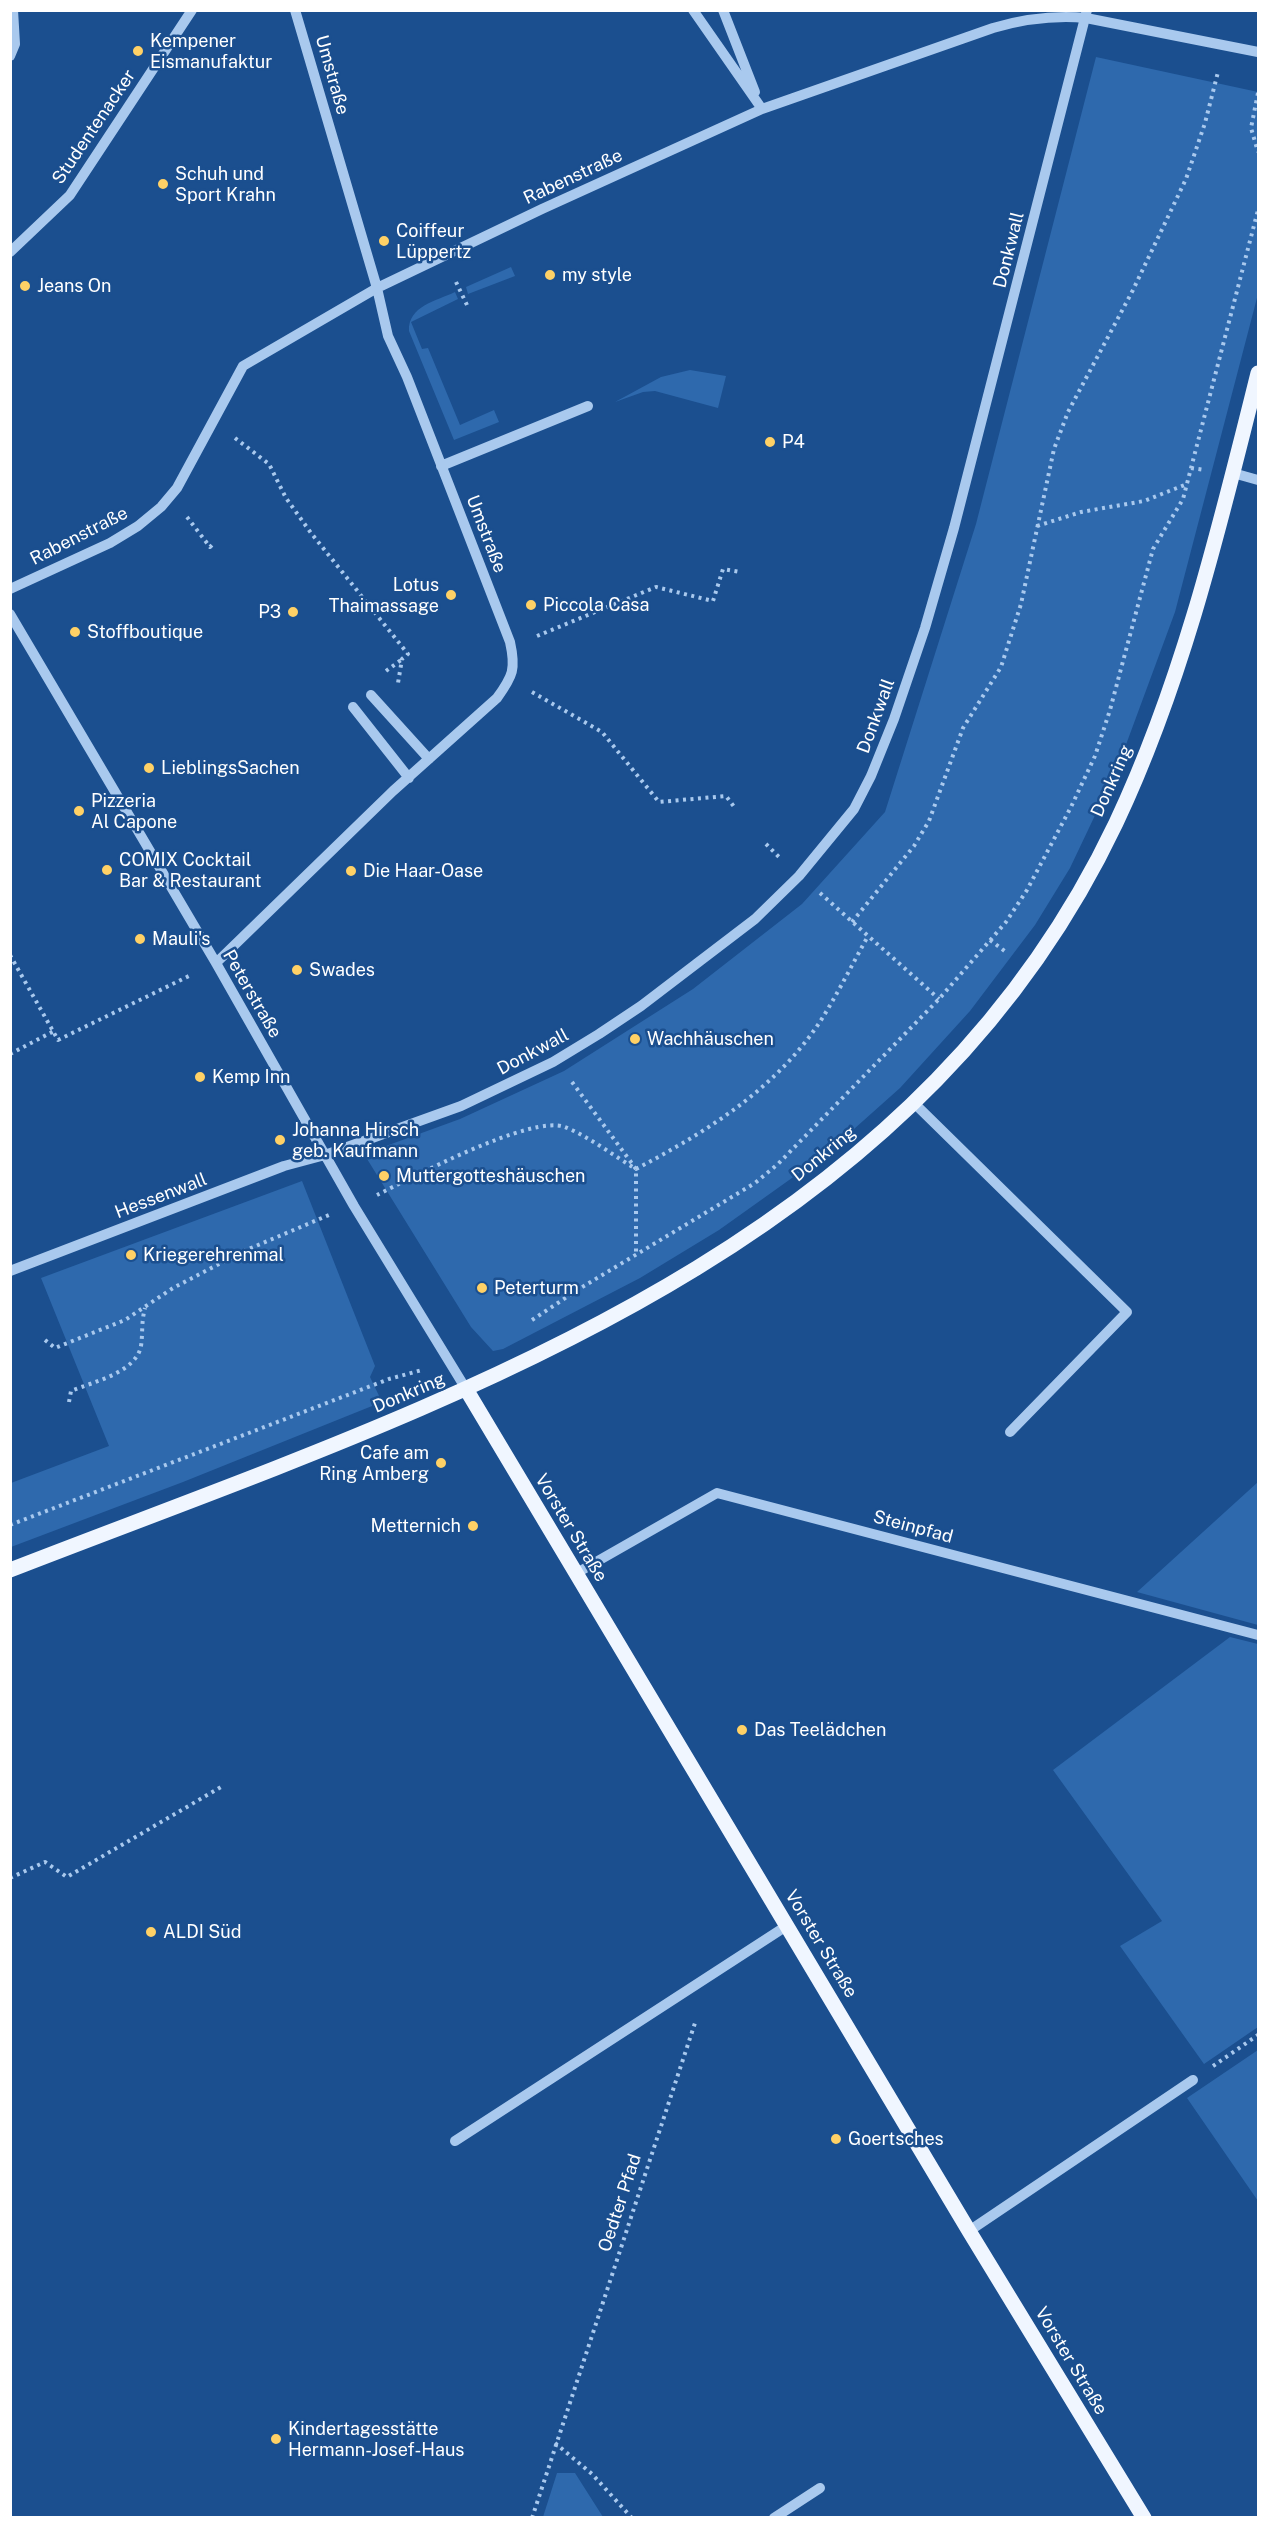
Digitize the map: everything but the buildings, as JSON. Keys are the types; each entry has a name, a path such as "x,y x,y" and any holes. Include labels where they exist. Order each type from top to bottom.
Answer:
{"main road":[{"name":"Donkring","path":"10,1570 405,1416 532,1359 608,1319 731,1246 820,1183 914,1103 992,1019 1029,969 1053,935 1087,878 1116,823 1169,692 1193,617 1258,373"},
{"name":"Vorster Straße","path":"466,1389 969,2231 1144,2517"}],"street":[{"path":"10,56 15,44 13,10"},
{"name":"Studentenacker","path":"10,252 70,195 192,10"},
{"name":"Umstraße","path":"296,10 377,288 388,336 407,377 510,642 515,663 511,680"},
{"path":"693,10 762,109"},
{"path":"723,10 762,109"},
{"name":"Rabenstraße","path":"10,589 110,543 138,526 161,507 177,488 243,366 377,288 562,200 762,109 993,28 1028,19 1087,14 1258,52"},
{"name":"Donkwall","path":"325,1155 461,1106 553,1062 640,1006 702,961 754,919 799,876 854,809 871,776 925,628 954,528 1087,14"},
{"path":"441,466 588,406"},
{"path":"1233,473 1258,480"},
{"name":"Peterstraße","path":"10,614 216,963 354,1206 466,1389"},
{"path":"216,963 393,791 497,699 511,680"},
{"path":"371,695 429,759"},
{"path":"353,708 409,777"},
{"path":"914,1103 1127,1312 1010,1432"},
{"name":"Hessenwall","path":"10,1271 284,1166 325,1155"},
{"name":"Steinpfad","path":"575,1574 717,1493 1258,1635"},
{"path":"454,2140 788,1925"},
{"path":"969,2231 1193,2080"},
{"path":"774,2517 820,2488"}],"path":[{"path":"852,922 914,846 929,821 963,728 1001,668 1021,604 1054,449 1068,412 1143,269 1186,179 1205,123 1225,45"},
{"path":"1258,93 1251,128 1258,152"},
{"path":"530,1321 755,1183 778,1164 939,999 1005,922 1027,890 1095,756 1110,710 1153,549 1175,515 1187,484 1258,210"},
{"path":"213,422 269,464 286,498 305,524 408,654 393,666"},
{"path":"1037,526 1081,512 1144,501 1187,484"},
{"path":"190,520 210,547 213,544"},
{"path":"510,642 540,636 656,587 713,602 723,569 740,572"},
{"path":"399,689 398,675 402,659"},
{"path":"511,680 602,732 659,802 726,796 735,808"},
{"path":"799,876 939,999"},
{"path":"636,1168 724,1117 758,1092 778,1072 822,1017 868,936"},
{"path":"10,955 58,1040 216,963"},
{"path":"10,1054 54,1031"},
{"path":"553,1062 566,1074 636,1168 636,1255"},
{"path":"45,1340 55,1348 125,1320 173,1288 244,1251 354,1206 494,1140 531,1129 563,1126 636,1168"},
{"path":"69,1402 70,1391 123,1370 136,1357 141,1347 141,1323 145,1308"},
{"path":"10,1525 389,1379 449,1362"},
{"path":"10,1878 45,1862 68,1877 221,1787"},
{"name":"Oedter Pfad","path":"532,2517 694,2021 704,2014"},
{"path":"1193,2080 1258,2035"},
{"path":"555,2443 592,2474 632,2517"}],"shaded area":[{"path":"1096,57 1258,92 1258,294 1175,612 1117,769 1070,868 1035,925 970,1011 900,1088 806,1168 719,1230 640,1278 503,1349 493,1351 471,1327 364,1154 460,1119 564,1071 693,989 802,904 885,812 976,524"},
{"path":"511,267 515,276 468,294 466,287"},
{"path":"455,292 458,299 411,322 422,349 428,348 460,425 494,410 499,422 454,440 409,331 410,323 413,316 418,310"},
{"path":"690,370 726,376 718,408 655,391 643,392 615,402 661,377"},
{"path":"302,1181 375,1366 370,1377 382,1402 183,1482 11,1547 11,1483 109,1446 41,1278"},
{"path":"1258,1482 1258,1625 1137,1592"},
{"path":"1230,1637 1258,1644 1258,2027 1204,2064 1120,1946 1162,1921 1053,1770"},
{"path":"1258,2050 1258,2201 1187,2098"},
{"path":"557,2473 575,2473 603,2517 543,2517"}],"place":[{"name":"Kempener Eismanufaktur","path":"138,51"},
{"name":"Schuh und Sport Krahn","path":"163,184"},
{"name":"Coiffeur Lüppertz","path":"384,241"},
{"name":"my style","path":"550,275"},
{"name":"Jeans On","path":"25,286"},
{"name":"P4","path":"770,442"},
{"name":"Lotus Thaimassage","path":"451,595"},
{"name":"Piccola Casa","path":"531,605"},
{"name":"P3","path":"293,612"},
{"name":"Stoffboutique","path":"75,632"},
{"name":"LieblingsSachen","path":"149,768"},
{"name":"Pizzeria Al Capone","path":"79,811"},
{"name":"COMIX Cocktail Bar & Restaurant","path":"107,870"},
{"name":"Die Haar-Oase","path":"351,871"},
{"name":"Mauli's","path":"140,939"},
{"name":"Swades","path":"297,970"},
{"name":"Wachhäuschen","path":"635,1039"},
{"name":"Kemp Inn","path":"200,1077"},
{"name":"Johanna Hirsch geb. Kaufmann","path":"280,1140"},
{"name":"Muttergotteshäuschen","path":"384,1176"},
{"name":"Kriegerehrenmal","path":"131,1255"},
{"name":"Peterturm","path":"482,1288"},
{"name":"Cafe am Ring Amberg","path":"441,1463"},
{"name":"Metternich","path":"473,1526"},
{"name":"Das Teelädchen","path":"742,1730"},
{"name":"ALDI Süd","path":"151,1932"},
{"name":"Goertsches","path":"836,2139"},
{"name":"Kindertagesstätte Hermann-Josef-Haus","path":"276,2439"}]}
